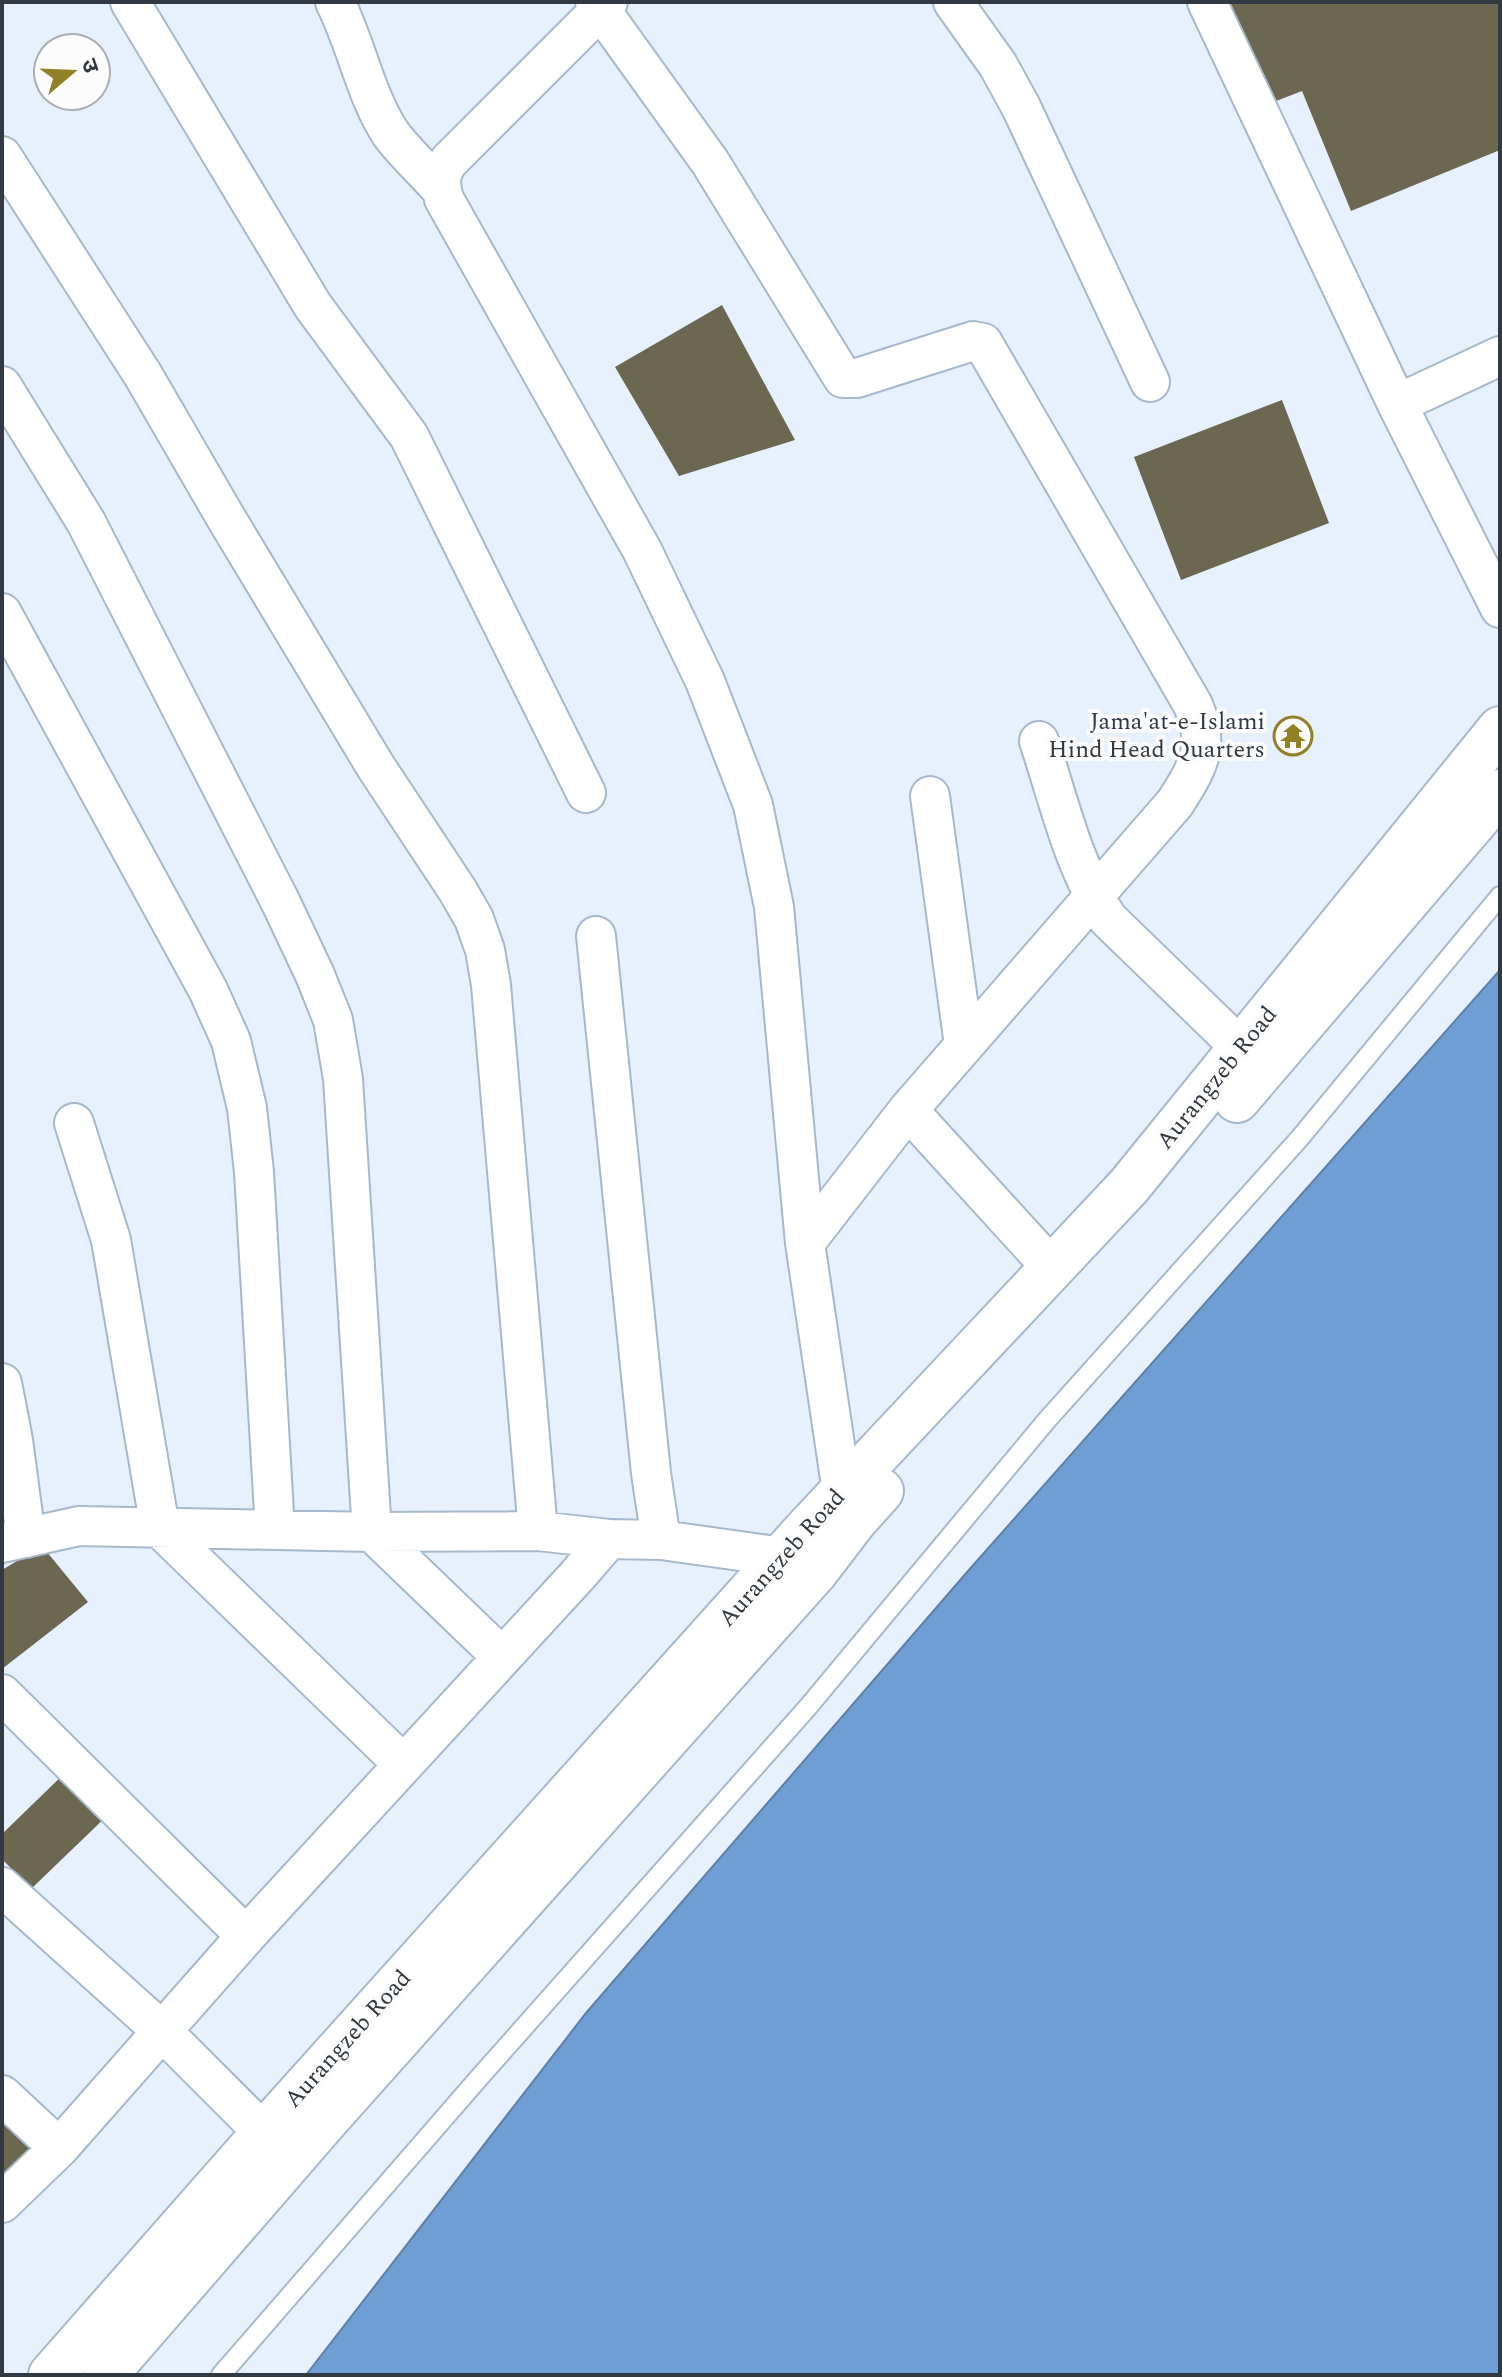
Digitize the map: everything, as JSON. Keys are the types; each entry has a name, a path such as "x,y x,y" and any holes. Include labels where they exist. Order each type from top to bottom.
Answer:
{"main road":[{"name":"Aurangzeb Road","path":"105,2375 326,2120 816,1571 852,1502 1052,1268 1129,1186 1500,729"},
{"name":"Aurangzeb Road","path":"51,2375 264,2133 783,1557 852,1502 1149,1203 1500,792"}],"street":[{"path":"130,2 313,306 409,436 586,793"},
{"path":"335,2 391,134 441,189"},
{"path":"953,2 998,65 1021,107 1150,382"},
{"path":"1207,2 1397,404 1500,608"},
{"path":"805,1243 908,1110 1175,803 1200,759 1200,721 983,343 973,341 857,378 843,378 710,162 601,5 449,161 442,171 441,189 642,550 705,681 753,805 774,907 805,1243 852,1502"},
{"path":"2,156 143,375 376,767 474,919 485,950 491,985 538,1531"},
{"path":"1397,404 1500,356"},
{"path":"2,386 86,522 281,903 333,1020 343,1079 372,1532 501,1656"},
{"path":"2,613 208,990 231,1041 247,1108 254,1172 275,1530"},
{"path":"1039,741 1081,871 1093,897 1108,919 1241,1048"},
{"path":"930,796 964,1045"},
{"path":"596,936 651,1473 661,1540"},
{"path":"908,1110 1052,1268"},
{"path":"74,1123 111,1240 160,1528 403,1764"},
{"path":"2,1383 13,1440 14,1540 79,1526 372,1532 538,1531 609,1539 661,1540 783,1557"},
{"path":"2,2203 59,2148 246,1936 609,1539"},
{"path":"2,1694 246,1936"},
{"path":"2,1887 162,2031 264,2133"},
{"path":"2,2095 59,2148"}],"lane":[{"path":"221,2375 808,1707 1047,1420 1299,1139 1500,896"}],"water":[{"path":"1500,970 1500,2375 306,2375 586,2013 968,1571"}],"building":[{"path":"1230,2 1500,2 1500,150 1351,211 1302,91 1271,103"},
{"path":"722,305 795,440 679,476 615,367"},
{"path":"1282,400 1329,523 1181,580 1134,457"},
{"path":"42,1546 88,1602 2,1669 2,1570"},
{"path":"70,1768 111,1812 31,1889 2,1859 2,1834"},
{"path":"2,2106 38,2141 2,2179"}],"place":[{"name":"Jama'at-e-Islami Hind Head Quarters","path":"1293,736"}]}
